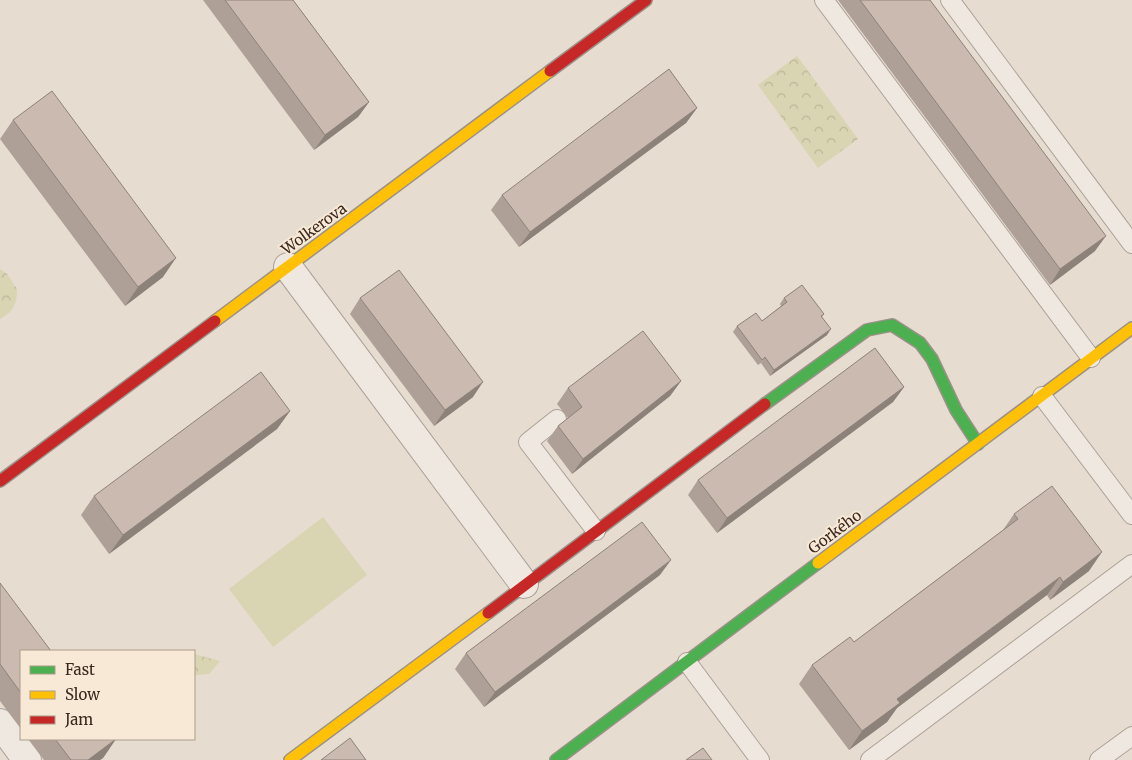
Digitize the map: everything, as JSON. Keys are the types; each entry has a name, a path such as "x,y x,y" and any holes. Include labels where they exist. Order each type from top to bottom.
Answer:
{"street":[{"name":"Wolkerova","path":"0,481 646,0"},
{"path":"288,267 524,584"},
{"path":"290,760 381,694 524,584 848,342 867,330 892,325 920,343 932,359 956,410 978,444"},
{"name":"Gorkého","path":"556,760 1132,328"},
{"path":"0,723 27,760"}],"lane":[{"path":"824,0 1092,358"},
{"path":"950,0 1132,244"},
{"path":"1042,396 1132,515"},
{"path":"557,419 528,442 596,531"},
{"path":"870,760 1132,564"},
{"path":"687,662 760,760"},
{"path":"1099,760 1132,736"}],"green space":[{"path":"797,56 858,139 818,168 758,85"},
{"path":"0,269 7,274 17,289 13,307 0,319"},
{"path":"323,517 367,575 273,647 229,589"},
{"path":"195,654 220,661 209,674 195,675"}],"building":[{"path":"225,0 293,0 369,102 325,135"},
{"path":"860,0 930,0 1106,236 1060,269"},
{"path":"669,69 697,108 530,232 502,195"},
{"path":"52,91 176,258 138,287 13,120"},
{"path":"399,270 483,382 445,410 360,298"},
{"path":"802,285 824,314 821,316 831,329 774,370 765,357 762,360 737,326 756,313 762,321 787,302 784,298"},
{"path":"643,331 681,381 583,459 558,426 582,407 568,388"},
{"path":"875,348 904,387 727,518 698,480"},
{"path":"261,372 290,411 123,535 94,496"},
{"path":"1052,486 1102,552 1063,582 1060,577 897,699 900,703 862,731 812,665 850,637 854,642 1018,519 1014,514"},
{"path":"642,522 671,560 495,692 466,653"},
{"path":"0,583 50,650 20,650 20,692 0,664"},
{"path":"350,738 366,760 321,760"},
{"path":"56,740 115,740 88,760 71,760"},
{"path":"703,748 712,760 686,760"}],"traffic: fast":[{"path":"765,404 867,330 892,325 920,343 932,359 956,410 978,444"},
{"path":"556,760 818,563"}],"traffic: slow":[{"path":"215,321 550,71"},
{"path":"818,563 1132,328"},
{"path":"290,760 488,613"}],"traffic: jam":[{"path":"550,71 646,0"},
{"path":"0,481 215,321"},
{"path":"488,613 765,404"}]}
